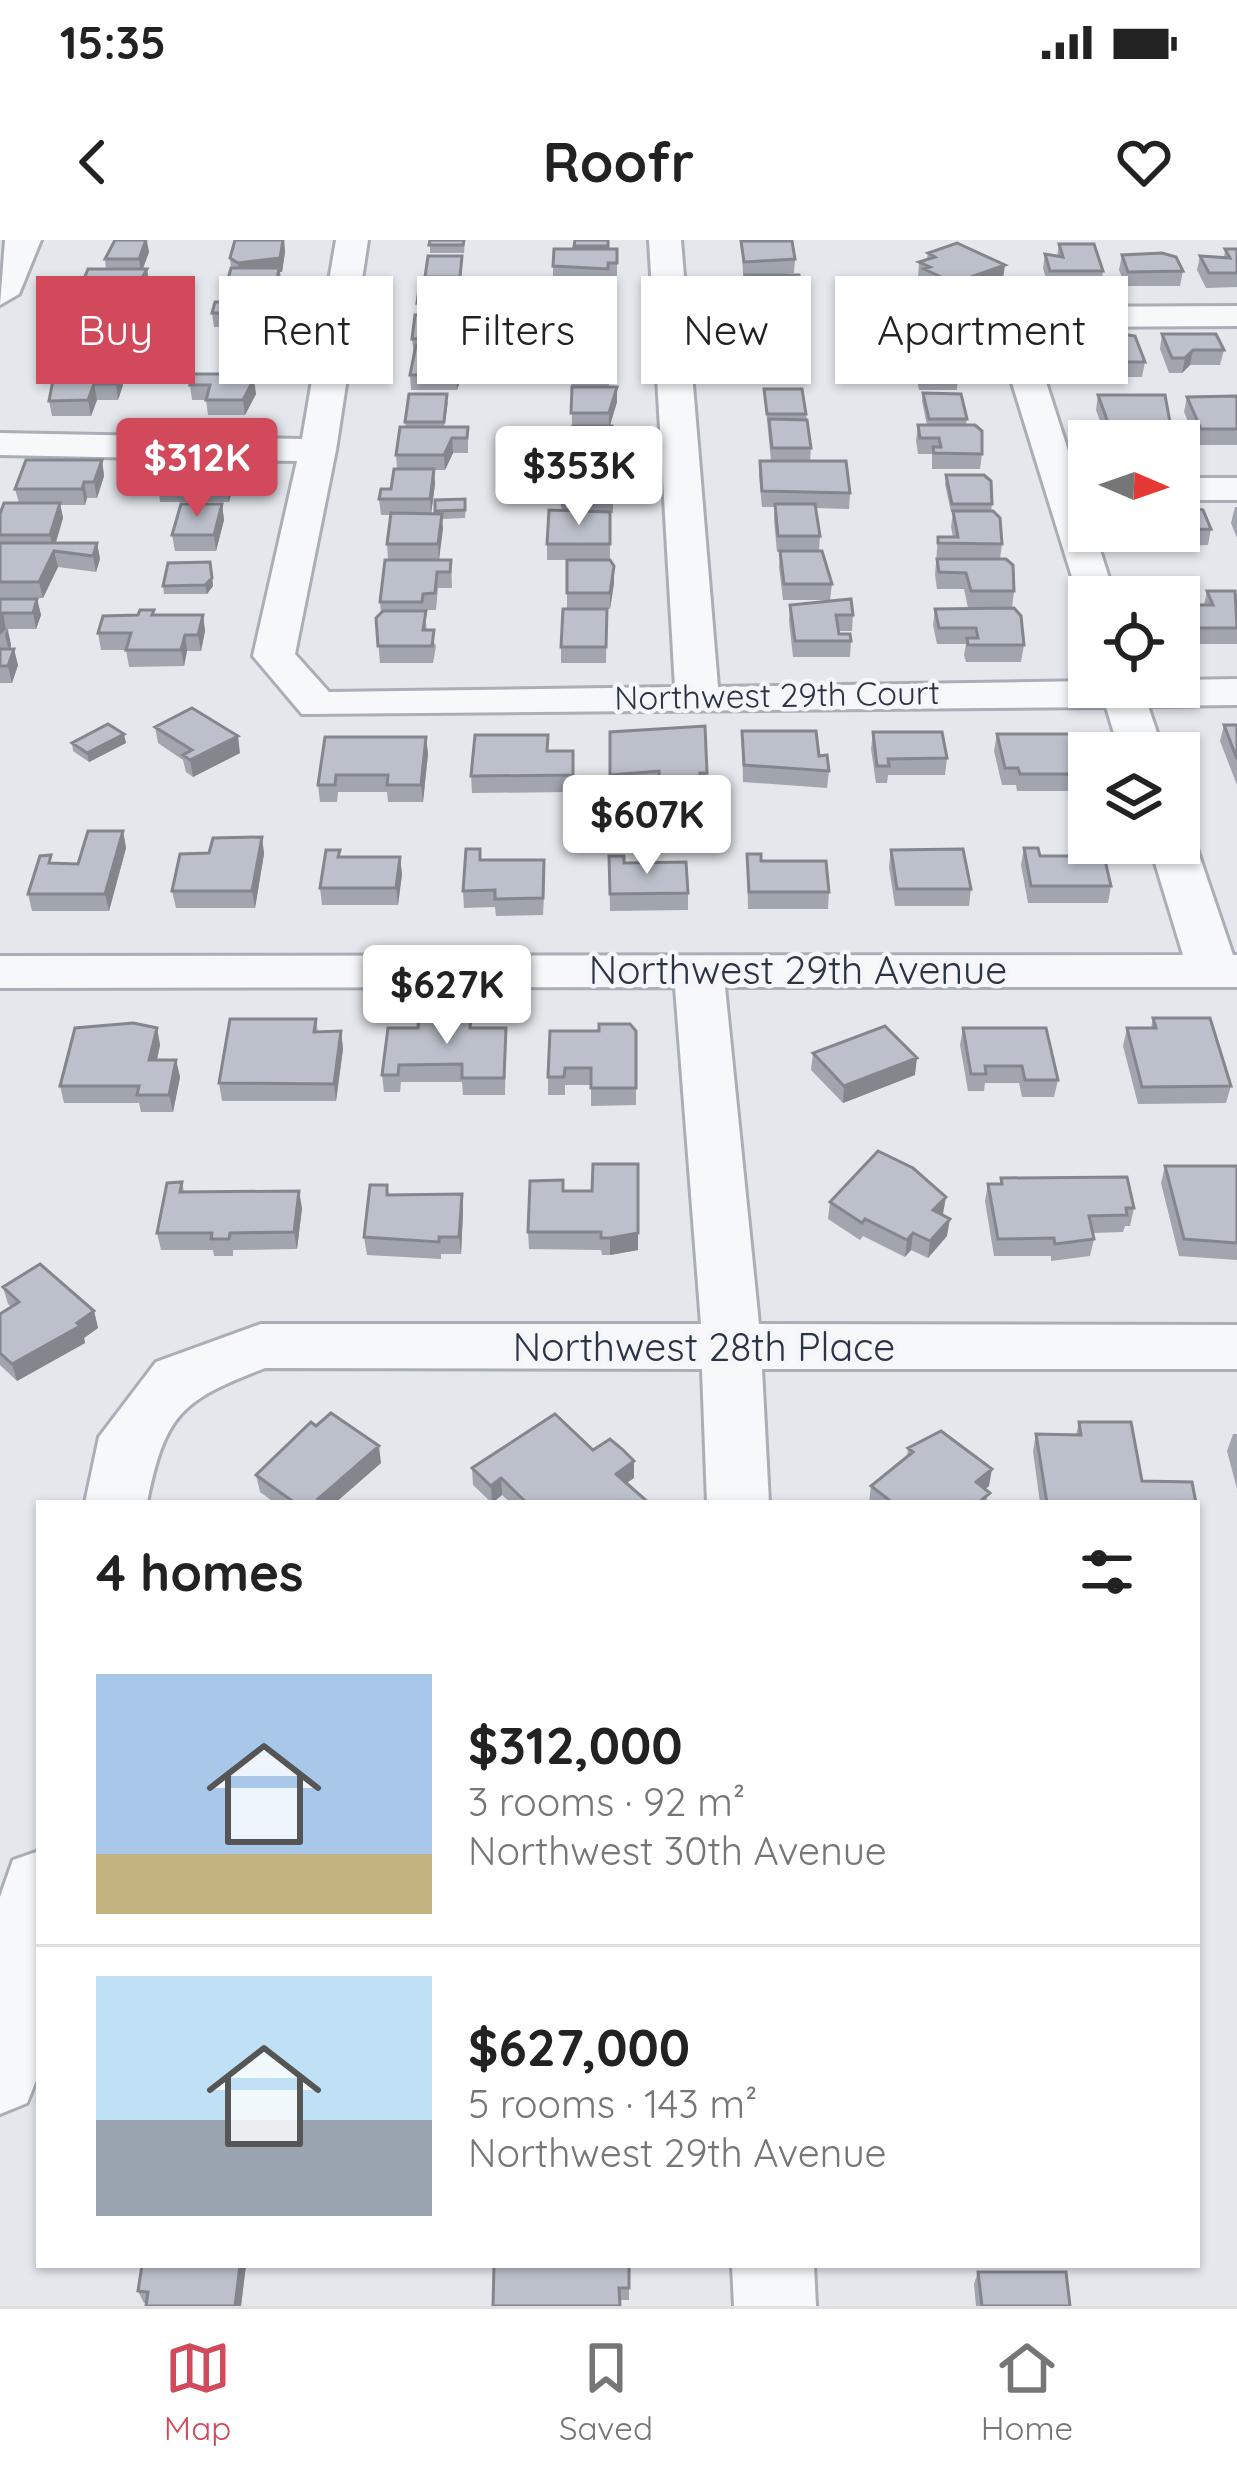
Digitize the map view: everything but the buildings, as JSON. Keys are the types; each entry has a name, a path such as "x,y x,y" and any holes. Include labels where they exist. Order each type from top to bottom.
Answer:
{"street":[{"path":"0,294 23,240"},
{"path":"0,444 318,450 352,240"},
{"path":"665,240 698,695"},
{"path":"1068,472 1021,357 1052,316 1237,316"},
{"name":"Northwest 29th Court","path":"318,450 274,656 317,705 1068,690"},
{"path":"1200,489 1237,489"},
{"name":"Northwest 29th Court","path":"1200,691 1237,692"},
{"path":"1181,864 1225,971"},
{"path":"698,969 731,1347 738,1500"},
{"name":"Northwest 29th Avenue","path":"0,972 1225,971"},
{"name":"Northwest 28th Place","path":"117,1500 130,1437 177,1378 261,1346 1237,1347"},
{"path":"0,2076 36,1899"},
{"path":"773,2268 775,2306"}]}
